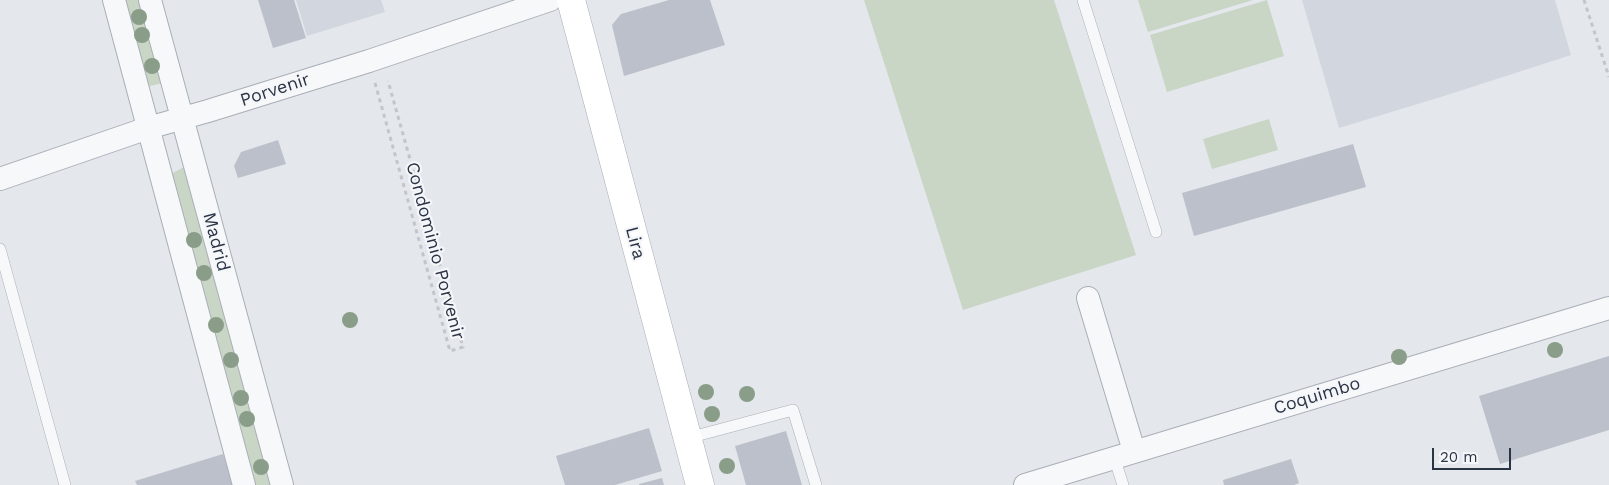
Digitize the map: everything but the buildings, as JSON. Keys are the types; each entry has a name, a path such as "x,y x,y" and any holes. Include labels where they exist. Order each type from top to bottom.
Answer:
{"main road":[{"name":"Lira","path":"571,0 700,485"}],"street":[{"name":"Madrid","path":"114,0 244,485"},
{"name":"Madrid","path":"150,0 282,485"},
{"name":"Porvenir","path":"0,179 148,128 369,61 550,0"},
{"path":"1088,298 1124,454"},
{"name":"Coquimbo","path":"1025,485 1609,308"}],"lane":[{"path":"1083,0 1156,232"},
{"path":"0,249 65,485"},
{"path":"688,438 794,410 816,485"},
{"path":"1122,485 1124,454"}],"path":[{"path":"1584,0 1609,77"},
{"name":"Condominio Porvenir","path":"379,98 450,351 463,347 392,92"}],"shaded area":[{"path":"296,0 381,0 385,12 307,36"},
{"path":"1302,0 1555,0 1571,55 1339,128"}],"green space":[{"path":"123,0 144,0 164,83 150,86 145,80"},
{"path":"864,0 1054,0 1136,255 963,310"},
{"path":"1138,0 1253,0 1148,32"},
{"path":"1267,0 1284,56 1167,92 1150,35"},
{"path":"1269,119 1278,150 1212,169 1203,139"},
{"path":"182,168 189,168 274,485 254,485 172,180 173,173"}]}
